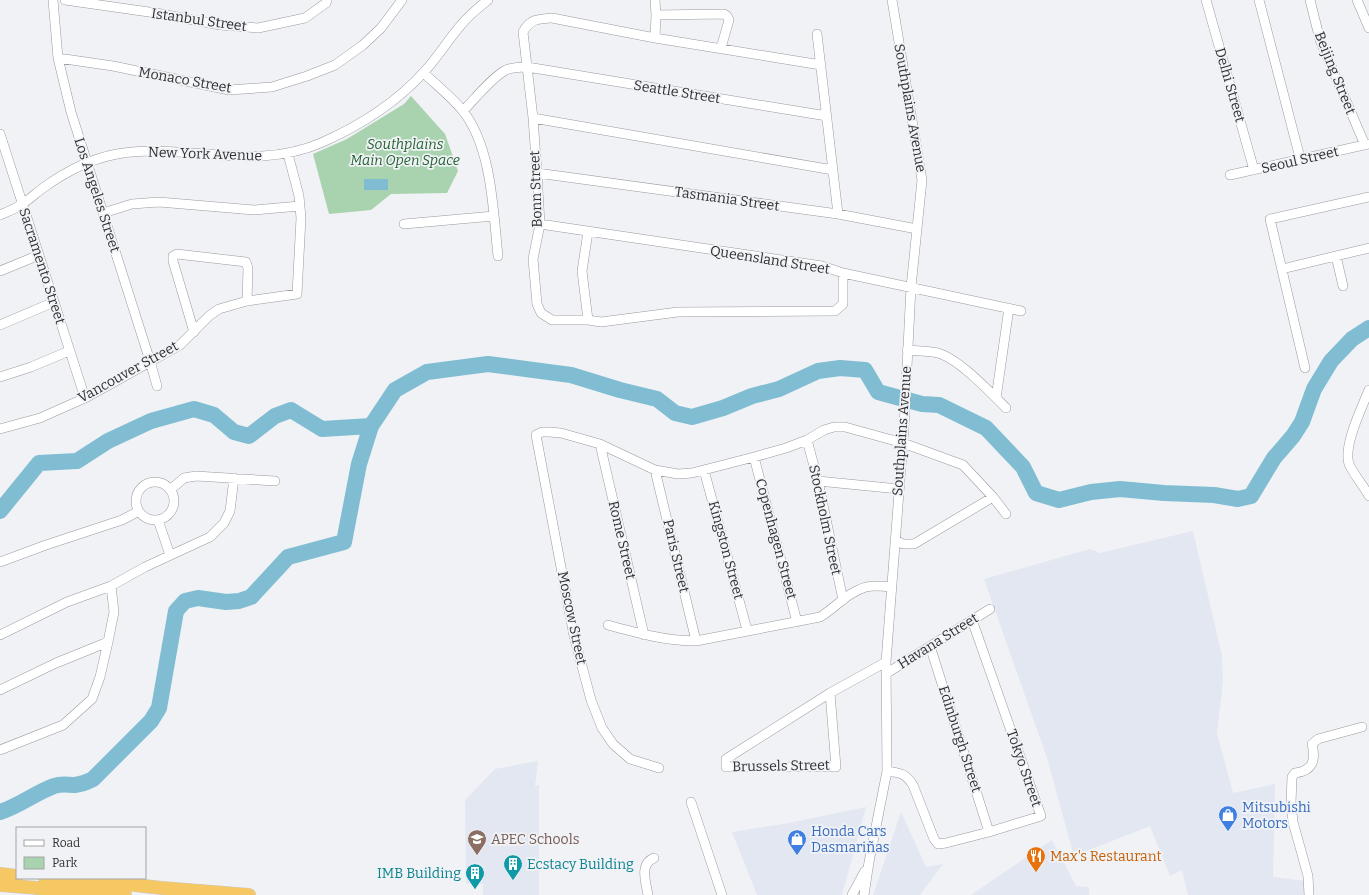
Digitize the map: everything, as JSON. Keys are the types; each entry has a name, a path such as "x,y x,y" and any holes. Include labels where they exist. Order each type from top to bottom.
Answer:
{"highway":[{"path":"0,874 16,876"},
{"path":"49,879 125,895"},
{"path":"0,885 249,895"}],"street":[{"name":"Los Angeles Street","path":"53,0 58,58 71,112 157,386"},
{"name":"Istanbul Street","path":"65,0 220,25 258,28 305,18 327,0"},
{"name":"Monaco Street","path":"58,58 113,66 229,90 272,88 335,65 363,45 381,28 402,0"},
{"name":"New York Avenue","path":"0,215 22,204 42,188 64,174 87,163 116,154 146,151 232,157 262,157 288,154 322,143 375,114 399,97 424,73 462,24 488,0"},
{"path":"655,0 656,38"},
{"name":"Southplains Avenue","path":"864,895 887,771 886,662 903,443 907,350 922,180 892,0"},
{"name":"Delhi Street","path":"1206,0 1254,170"},
{"path":"1259,0 1300,158"},
{"name":"Beijing Street","path":"1310,0 1320,40 1367,144"},
{"path":"1357,0 1369,28"},
{"path":"656,15 724,14 727,16 728,20 721,48"},
{"name":"Bonn Street","path":"821,65 656,38 552,18 535,20 526,26 523,32 533,118 540,224 533,259 537,304 541,313 552,320 588,320 601,322 613,322 678,312 835,311 843,304 843,273"},
{"path":"817,34 838,214"},
{"name":"Seattle Street","path":"463,111 498,75 506,70 518,67 527,67 827,116"},
{"path":"424,73 463,111 481,145 487,164 498,256"},
{"path":"533,118 833,170"},
{"name":"Sacramento Street","path":"0,134 3,154 22,204 85,398"},
{"name":"Seoul Street","path":"1230,175 1367,144"},
{"name":"Vancouver Street","path":"0,429 40,418 85,398 180,345 209,316 219,309 247,301 297,294 301,218 299,196 288,154"},
{"name":"Tasmania Street","path":"537,173 838,214 917,228"},
{"path":"1305,368 1270,219 1369,197"},
{"path":"103,213 132,204 159,202 254,210 300,206"},
{"path":"404,224 494,216"},
{"name":"Queensland Street","path":"540,224 822,266 843,273 1022,311"},
{"path":"588,232 582,271 588,320"},
{"path":"1282,269 1369,248"},
{"path":"194,332 173,261 174,256 177,254 246,262 248,268 247,301"},
{"path":"0,271 38,255"},
{"path":"1336,256 1343,286"},
{"path":"0,325 54,302"},
{"path":"996,398 1009,308"},
{"path":"907,350 938,353 950,358 961,366 1006,408"},
{"path":"0,377 31,367 69,351"},
{"path":"1369,390 1357,418 1347,453 1350,465 1369,496"},
{"path":"600,444 655,470 678,474 704,470 786,448 807,440 824,430 834,427 845,427 903,443 963,465 993,497 1006,514"},
{"name":"Moscow Street","path":"600,444 561,433 542,432 536,435 574,636 591,700 602,728 613,744 630,759 659,768"},
{"name":"Stockholm Street","path":"807,440 818,482 843,600"},
{"name":"Rome Street","path":"600,444 644,635"},
{"name":"Copenhagen Street","path":"754,457 797,622"},
{"name":"Paris Street","path":"655,470 696,641"},
{"name":"Kingston Street","path":"704,470 748,630"},
{"path":"170,490 184,478 196,476 274,481"},
{"path":"0,635 67,602 111,586 145,566 210,537 224,523 230,511 234,478"},
{"path":"818,482 899,489"},
{"path":"160,483 170,490 174,500 173,507 165,518 150,520 143,516 139,511 136,502 136,496 142,487 148,484 160,483"},
{"path":"895,540 903,544 914,544 993,497"},
{"path":"0,562 122,520 139,511"},
{"path":"158,520 170,555"},
{"path":"0,750 63,725 92,699 100,677 114,612 111,586"},
{"path":"608,625 644,635 676,641 696,641 797,622 820,616 858,590 867,587 891,587"},
{"name":"Havana Street","path":"886,673 990,609"},
{"name":"Tokyo Street","path":"887,771 904,775 909,779 913,785 934,839 938,844 989,832 1041,816 972,620"},
{"path":"0,690 56,663 108,642"},
{"name":"Edinburgh Street","path":"930,646 989,832"},
{"path":"830,692 886,662"},
{"name":"Brussels Street","path":"830,692 836,768 726,767 726,759 830,692"},
{"path":"1309,895 1308,876 1293,822 1291,803 1292,777 1296,773 1304,772 1312,764 1315,754 1312,744 1318,739 1362,727"},
{"path":"692,802 722,895"},
{"path":"648,895 644,868 648,861 654,858"},
{"name":"Southplains Avenue","path":"852,895 869,862"}],"shaded area":[{"name":"Mitsubishi Motors","path":"1193,531 1222,656 1223,680 1217,734 1233,793 1275,784 1273,877 1306,881 1307,895 1188,895 1182,870 1170,876 1150,826 1074,856 1047,758 984,579 1090,549 1100,553"},
{"path":"538,761 535,786 539,785 539,895 483,895 483,884 466,884 465,800 495,769"},
{"name":"Honda Cars Dasmariñas","path":"866,807 842,895 757,895 732,832 789,823"},
{"path":"901,812 926,867 943,864 920,895 873,895"},
{"name":"Max's Restaurant","path":"1052,840 1076,886 1089,887 1089,895 971,895"}],"green space":[{"name":"Southplains Main Open Space","path":"411,96 445,134 458,171 447,193 391,194 371,210 329,214 313,154 347,139 404,104"}],"water":[{"path":"364,179 388,179 388,190 364,190"}],"waterway":[{"path":"0,812 54,786 62,784 78,785 93,779 151,721 159,708 176,611 185,601 198,598 226,602 239,601 251,597 288,557 344,542 359,464 371,426 395,390 427,372 488,364 571,375 620,390 657,399 675,413 692,417 723,408 752,396 779,389 818,371 840,368 865,370 878,392 922,404 939,405 986,428 1023,467 1036,493 1059,500 1091,492 1120,489 1214,495 1238,499 1251,496 1274,458 1293,436 1302,422 1314,389 1331,361 1352,339 1369,328"},
{"path":"0,511 39,463 77,461 108,441 151,421 194,409 214,415 234,432 249,436 275,416 291,410 322,429 371,426"}],"place":[{"name":"Mitsubishi Motors","path":"1228,832"},
{"name":"APEC Schools","path":"477,856"},
{"name":"Honda Cars Dasmariñas","path":"797,856"},
{"name":"Max's Restaurant","path":"1036,873"},
{"name":"Ecstacy Building","path":"513,881"},
{"name":"IMB Building","path":"475,890"}]}
